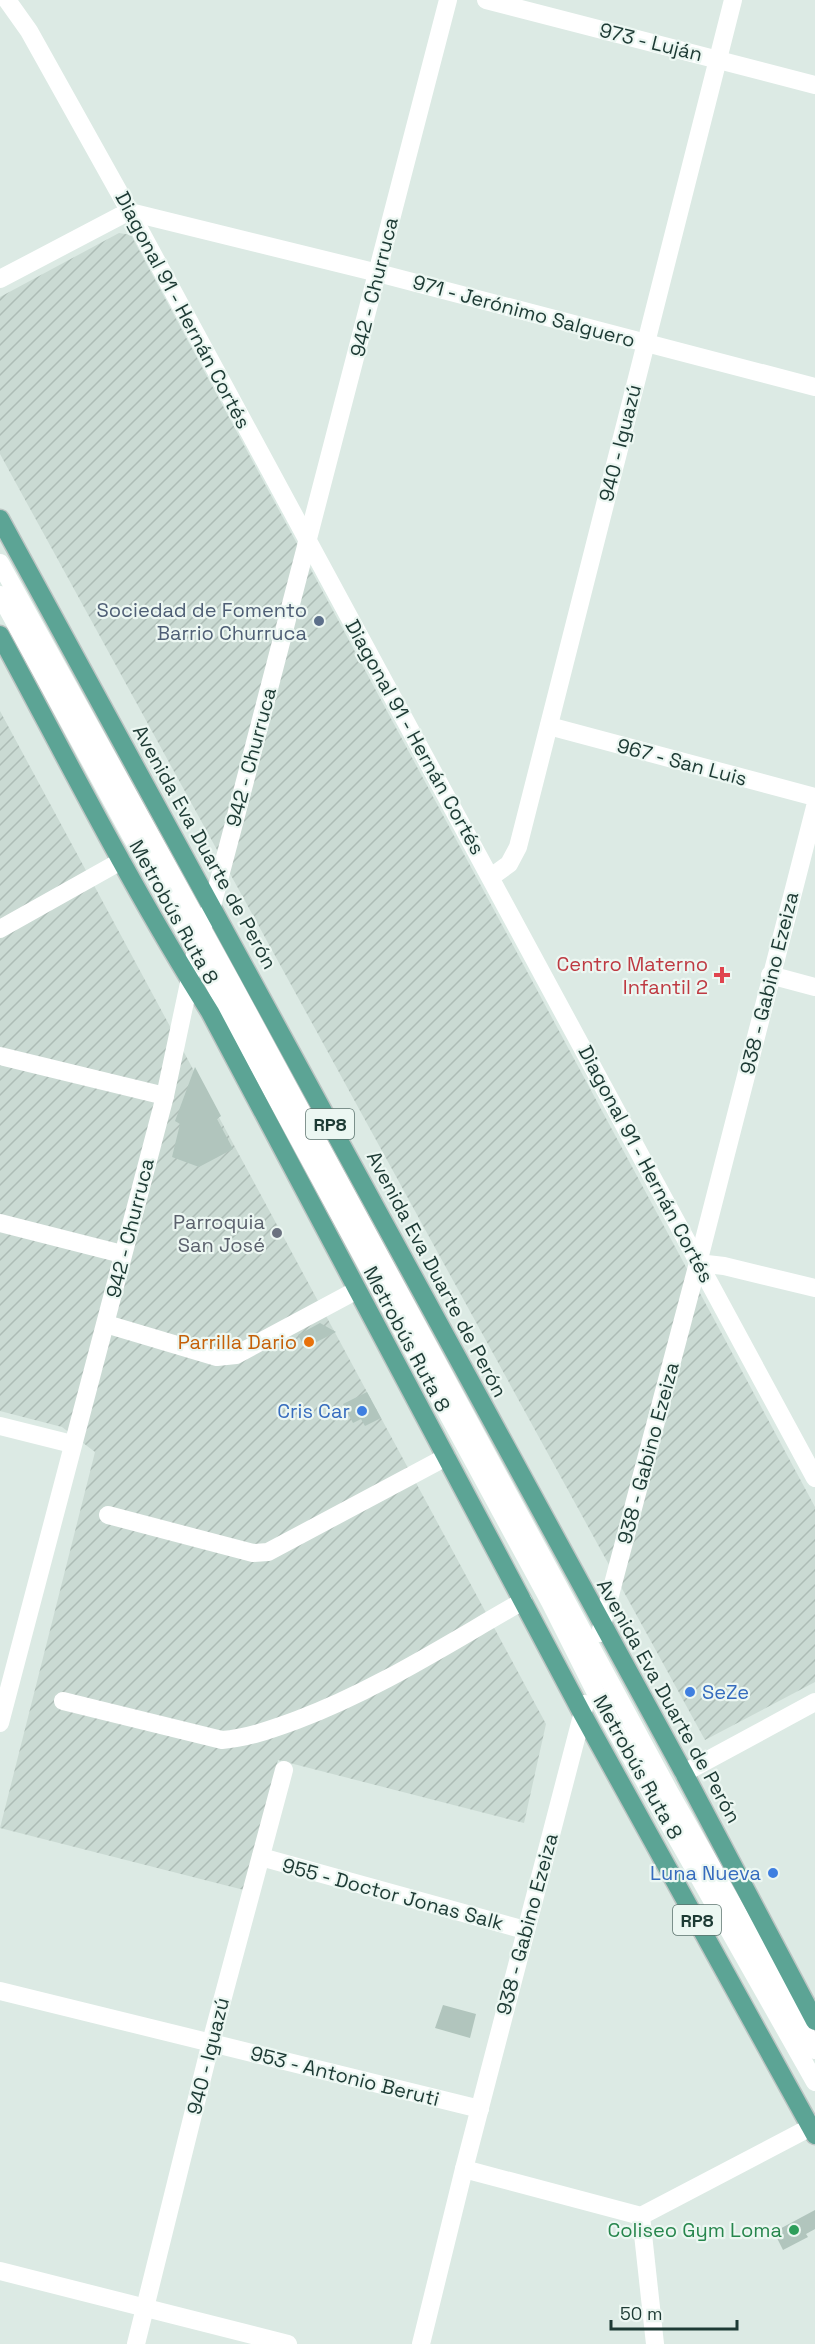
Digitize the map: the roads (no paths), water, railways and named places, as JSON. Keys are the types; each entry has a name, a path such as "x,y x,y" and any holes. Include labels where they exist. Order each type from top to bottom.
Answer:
{"main road":[{"name":"Avenida Eva Duarte de Perón","path":"0,519 684,1773 815,2021"},
{"name":"RP8","path":"0,635 121,861 210,1012 582,1713 813,2131"}],"street":[{"name":"Diagonal 91 - Hernán Cortés","path":"7,0 29,32 130,212 815,1478"},
{"name":"942 - Churruca","path":"1,1715 165,1096 201,929 212,906 448,0"},
{"name":"973 - Luján","path":"486,0 815,86"},
{"name":"940 - Iguazú","path":"491,877 509,864 514,857 733,0"},
{"name":"971 - Jerónimo Salguero","path":"130,212 378,273 815,387"},
{"path":"0,279 130,212"},
{"name":"Metrobús Ruta 8","path":"0,563 676,1804 815,2050"},
{"name":"Metrobús Ruta 8","path":"0,595 131,836 196,950 555,1611 607,1715 815,2082"},
{"name":"967 - San Luis","path":"549,726 815,797"},
{"name":"938 - Gabino Ezeiza","path":"421,2344 525,1930 591,1681 602,1625 815,807"},
{"path":"0,929 121,861"},
{"path":"771,975 815,987"},
{"path":"0,1056 165,1096"},
{"path":"0,1223 122,1254"},
{"path":"698,1263 724,1266 815,1288"},
{"path":"106,1324 217,1358 226,1358 236,1355 357,1290"},
{"path":"448,1341 501,1463 548,1554 578,1624"},
{"path":"0,1425 72,1444"},
{"path":"108,1515 253,1553 268,1552 446,1457"},
{"path":"63,1701 222,1740 238,1738 260,1733 336,1706 523,1601"},
{"path":"684,1773 815,1702"},
{"name":"940 - Iguazú","path":"136,2344 211,2042 284,1770"},
{"name":"955 - Doctor Jonas Salk","path":"261,1857 525,1930"},
{"name":"953 - Antonio Beruti","path":"0,1991 480,2109"},
{"path":"464,2169 641,2216 813,2131"},
{"path":"641,2216 655,2344"},
{"path":"0,2271 288,2344"}],"place":[{"name":"Sociedad de Fomento Barrio Churruca","path":"319,621"},
{"name":"Centro Materno Infantil 2","path":"722,975"},
{"name":"Parroquia San José","path":"277,1233"},
{"name":"Parrilla Dario","path":"309,1342"},
{"name":"Cris Car","path":"362,1411"},
{"name":"SeZe","path":"690,1692"},
{"name":"Luna Nueva","path":"773,1873"},
{"name":"Coliseo Gym Loma","path":"794,2230"}]}
